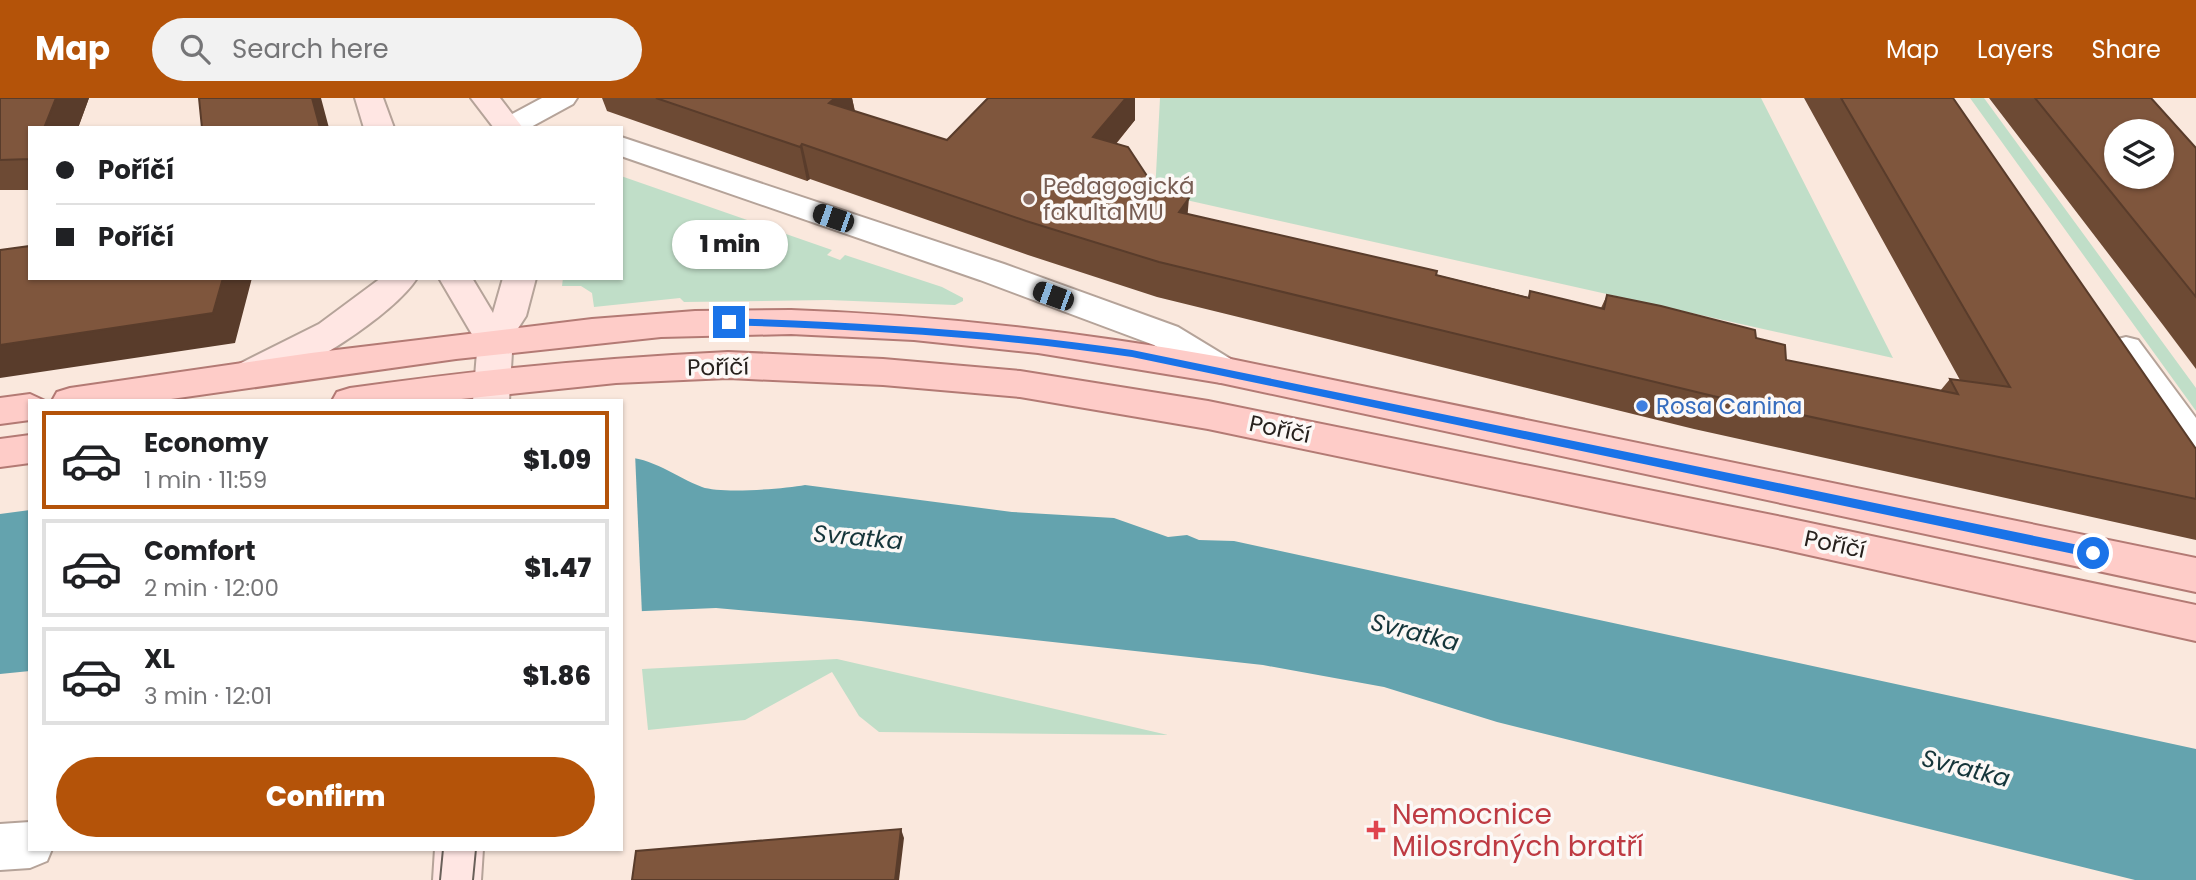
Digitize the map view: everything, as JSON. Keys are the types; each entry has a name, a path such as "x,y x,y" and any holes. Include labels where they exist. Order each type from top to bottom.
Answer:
{"main road":[{"path":"369,98 378,126"},
{"path":"485,98 508,126"},
{"path":"252,373 306,349 342,327 399,280"},
{"path":"456,280 485,328 494,364"},
{"path":"494,364 519,280"},
{"name":"Poříčí","path":"358,399 657,325 729,322 836,324 1030,339 1221,370 2196,575"},
{"name":"Poříčí","path":"83,399 252,373 494,364 616,370 728,365 883,372 1020,384 1208,415 1782,533 2196,624"},
{"path":"0,411 28,407"},
{"path":"0,453 28,449"},
{"path":"457,880 459,851"}],"street":[{"path":"511,126 563,98"},
{"name":"Poříčí","path":"623,147 992,272 1166,336 1221,370"},
{"path":"2109,325 2196,446"},
{"path":"0,847 28,845"}],"green space":[{"path":"1160,98 1761,98 1893,358 1155,193"},
{"path":"1970,98 1984,98 2196,388 2196,411"},
{"path":"623,177 750,221 747,225 760,230 763,226 832,250 827,255 840,260 845,255 942,287 963,298 963,301 955,305 828,300 684,302 680,298 594,307 592,293 581,286 562,286 563,280 623,280"},
{"path":"837,659 1168,735 879,732 859,716 832,672 745,720 648,730 642,669"}],"water":[{"name":"Svratka","path":"623,457 653,463 692,483 711,489 752,490 805,485 1012,512 1114,518 1168,537 1187,535 1199,540 1234,541 2196,749 2196,880 2135,880 1497,722 1384,687 1263,665 716,608 623,612"},
{"path":"28,510 28,671 0,674 0,514"}],"pier":[{"path":"635,453 642,615 623,616 623,454"}],"building":[{"path":"0,98 56,98 45,126 28,126 28,159 0,160"},
{"path":"199,98 312,98 319,126 202,126"},
{"path":"656,98 835,98 829,103 947,140 988,98 1126,98 1093,137 1128,147 1155,188 1189,198 1179,212 1437,271 1436,275 1529,298 1530,291 1604,309 1607,295 1661,306 1755,330 1756,338 1785,345 1786,360 1958,394 1950,379 2010,387 1841,98 1953,98 2196,449 2196,499 1713,396 1159,262 1026,221 802,144 800,147"},
{"path":"2035,98 2151,98 2170,119 2104,119 2104,183"},
{"path":"2174,124 2196,148 2196,297 2109,189 2174,189"},
{"path":"28,246 28,280 222,280 213,313 0,345 0,250"},
{"path":"901,829 895,880 632,880 636,851"}],"tram line":[{"path":"440,880 443,851"},
{"path":"473,880 476,851"}],"place":[{"name":"Pedagogická fakulta MU","path":"1029,199"},
{"name":"Rosa Canina","path":"1642,406"},
{"name":"Nemocnice Milosrdných bratří","path":"1376,830"}],"route":[{"path":"729,322 895,327 1030,339 1132,354 1221,370 2093,553"}]}
